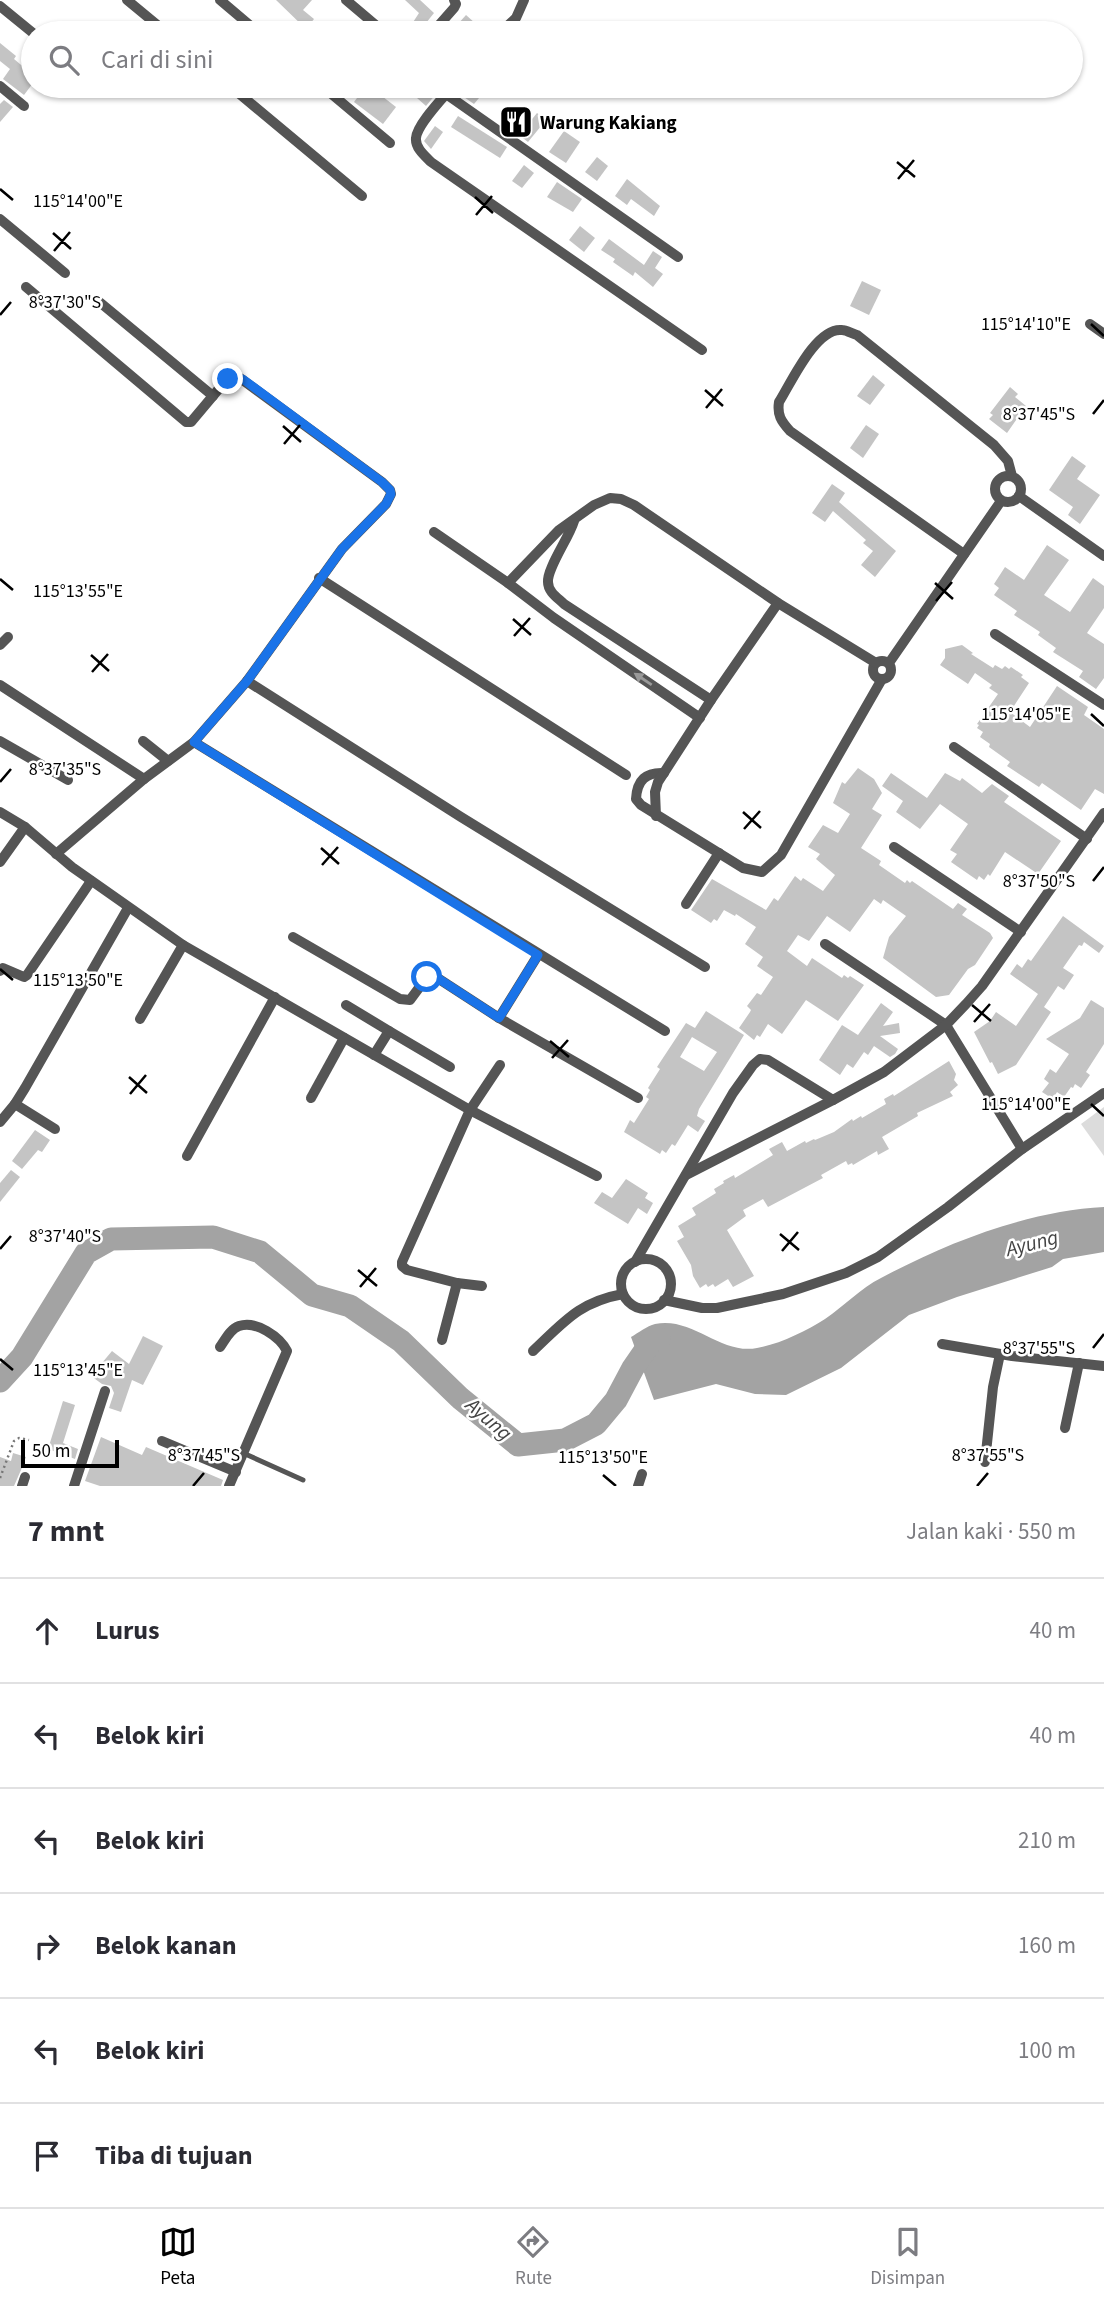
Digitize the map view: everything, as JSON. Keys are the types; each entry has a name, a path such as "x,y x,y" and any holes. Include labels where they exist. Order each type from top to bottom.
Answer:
{"street":[{"path":"127,0 152,21"},
{"path":"220,0 245,21"},
{"path":"346,0 371,21"},
{"path":"443,21 454,8 454,0"},
{"path":"513,21 524,0"},
{"path":"0,6 21,23"},
{"path":"0,86 24,106"},
{"path":"244,98 362,196"},
{"path":"336,98 390,143"},
{"path":"440,98 416,138 418,148 431,162 702,350"},
{"path":"458,98 678,257"},
{"path":"0,219 65,273"},
{"path":"26,287 179,418 191,422 228,379 237,377 382,482 391,494 386,504 357,531 319,578 247,681 194,742 144,779 55,853"},
{"path":"97,300 213,396"},
{"path":"1090,324 1104,334"},
{"path":"964,554 790,431 781,421 779,402 810,350 829,331 842,330 857,335 994,445 1008,461 1012,476"},
{"path":"1006,475 1012,476 1021,484 1019,496 1011,502 1001,501 994,492 997,481 1006,475"},
{"path":"1019,496 1104,556"},
{"path":"508,583 549,540 600,501 621,499 634,505 778,603 876,663"},
{"path":"664,773 648,774 638,785 636,799 641,805 754,872 762,872 775,862 882,679 891,673 889,663 1001,501"},
{"path":"574,521 551,569 548,581 551,592 564,604 711,700"},
{"path":"434,532 699,718"},
{"path":"549,540 561,551"},
{"path":"319,578 626,775"},
{"path":"656,816 655,792 664,773 778,603"},
{"path":"554,618 564,604"},
{"path":"995,634 1104,705"},
{"path":"882,679 875,675 873,667 882,661 889,663"},
{"path":"247,681 472,824 705,967"},
{"path":"0,685 144,779"},
{"path":"0,741 68,780"},
{"path":"143,741 168,761"},
{"path":"194,742 665,1031"},
{"path":"954,747 1087,839"},
{"path":"0,812 25,827 91,881 183,945 470,1110 597,1176"},
{"path":"684,1176 884,1072 946,1025 982,986 1104,813"},
{"path":"0,862 25,827"},
{"path":"894,847 1021,932"},
{"path":"686,904 719,853"},
{"path":"0,971 8,968 24,977 27,975 91,881"},
{"path":"0,1122 15,1104 128,908"},
{"path":"293,937 400,999 410,1000 424,980 431,976 638,1098"},
{"path":"825,944 946,1025 1022,1149"},
{"path":"140,1019 183,945"},
{"path":"499,1018 538,955"},
{"path":"187,1156 275,997"},
{"path":"346,1005 450,1067"},
{"path":"374,1055 389,1031"},
{"path":"311,1098 344,1038"},
{"path":"635,1262 733,1093 760,1059 777,1065 833,1100"},
{"path":"482,1286 457,1283 407,1270 402,1266 402,1262 470,1110 500,1065"},
{"path":"664,1300 702,1308 717,1308 783,1294 846,1273 877,1257 908,1236 1022,1149 1104,1093"},
{"path":"15,1104 55,1129"},
{"path":"650,1259 668,1272 670,1287 664,1300 653,1308 645,1309 632,1305 623,1294 623,1275 635,1262 650,1259"},
{"path":"442,1340 457,1283"},
{"path":"533,1351 581,1307 603,1297 623,1294"},
{"path":"220,1347 231,1331 239,1326 250,1325 273,1334 287,1350 229,1486"},
{"path":"942,1344 1000,1354 1104,1366"},
{"path":"985,1462 993,1387 1000,1354"},
{"path":"1065,1428 1079,1363"},
{"path":"75,1486 105,1391"},
{"path":"162,1441 236,1472"},
{"path":"638,1486 642,1474"}],"lane":[{"path":"243,1453 303,1480"}],"path":[{"path":"0,1478 14,1441 19,1438 29,1440"}],"shaded area":[{"path":"1104,1107 1104,1156 1081,1124"}],"water":[{"path":"1104,1207 1104,1252 1063,1259 1052,1267 909,1315 841,1368 786,1395 755,1394 716,1384 654,1400 631,1337 652,1325 669,1323 681,1325 731,1346 744,1349 766,1346 818,1324 866,1287 933,1252 989,1230 1018,1222"}],"building":[{"path":"276,0 312,0 303,10 314,19 298,21"},
{"path":"405,0 420,0 434,13 428,21 414,21 419,13"},
{"path":"466,15 473,21 461,21"},
{"path":"0,43 16,56 14,59 21,65 21,93 3,79 10,69 0,61"},
{"path":"357,98 384,98 396,107 383,124 354,102"},
{"path":"417,98 433,98 426,106"},
{"path":"465,98 479,98 474,104"},
{"path":"4,100 13,107 0,122 0,104"},
{"path":"537,113 546,120 528,142 519,135"},
{"path":"458,116 507,147 500,158 451,127"},
{"path":"435,126 443,132 431,149 424,141"},
{"path":"564,131 580,142 566,163 549,152"},
{"path":"597,157 608,166 597,181 585,172"},
{"path":"524,165 534,173 522,188 512,181"},
{"path":"627,179 660,206 654,216 631,199 627,205 615,196"},
{"path":"557,182 582,199 573,212 547,197"},
{"path":"580,226 595,238 584,252 569,240"},
{"path":"609,239 644,265 653,251 662,257 655,268 663,274 653,287 635,272 633,276 613,262 615,259 601,250"},
{"path":"862,281 881,290 869,315 850,306"},
{"path":"873,375 885,385 870,405 857,396"},
{"path":"1010,387 1018,394 1015,397 1026,406 1007,433 989,419 993,415 990,413"},
{"path":"866,425 879,434 863,458 850,448"},
{"path":"1072,456 1086,466 1077,479 1100,495 1080,524 1068,515 1073,507 1049,490"},
{"path":"832,484 845,493 839,502 896,551 875,577 861,565 873,551 863,543 866,540 833,511 825,522 812,513"},
{"path":"1047,545 1069,560 1044,595 1070,612 1093,578 1104,586 1104,608 1087,633 1104,644 1104,678 1096,689 1079,677 1083,671 1053,652 1056,648 1038,635 1040,632 1014,615 1017,611 994,595 999,588 994,584 1005,567 1024,580"},
{"path":"962,645 993,668 995,665 1002,669 1005,666 1009,669 1011,667 1023,675 1021,677 1029,683 1010,712 1030,727 1057,686 1088,707 1084,715 1104,729 1104,794 1095,789 1081,810 1042,783 1039,787 1007,766 1010,762 989,747 990,744 980,737 983,732 977,728 977,724 998,694 989,688 992,685 975,673 968,684 940,665 945,658 945,649"},
{"path":"858,768 874,779 882,793 872,809 882,815 861,848 881,861 879,865 905,883 907,880 910,883 912,881 953,909 958,903 967,909 962,915 990,933 993,938 975,965 968,969 949,995 936,997 883,958 889,937 906,916 883,900 881,904 874,899 850,932 827,916 809,941 798,935 787,951 807,966 812,958 842,978 844,975 848,978 850,976 864,985 838,1021 806,1000 782,1034 768,1024 760,1037 757,1035 754,1040 739,1028 751,1010 747,1006 757,993 761,995 773,977 757,966 763,957 745,944 756,927 724,910 717,921 714,919 711,923 691,910 712,879 766,910 774,898 778,901 795,876 823,891 835,875 816,859 820,854 808,847 823,825 838,833 850,814 833,803 842,782 845,784"},
{"path":"891,773 927,798 945,773 960,781 962,778 982,793 992,784 1009,796 1004,802 1061,841 1038,874 1005,852 990,876 988,874 984,880 979,876 977,880 951,862 957,854 950,850 968,824 940,804 920,829 896,812 903,801 882,786"},
{"path":"1063,916 1104,946 1099,953 1084,942 1082,946 1079,945 1063,968 1074,975 1064,990 1058,986 1044,1007 1051,1012 1016,1065 998,1074 974,1032 990,1021 996,1012 1016,1026 1038,994 1010,974 1017,964 1022,968 1028,959 1031,961"},
{"path":"1091,1000 1104,1008 1104,1044 1086,1072 1090,1075 1081,1088 1075,1084 1064,1097 1057,1092 1053,1099 1042,1092 1049,1083 1044,1079 1050,1069 1056,1073 1069,1054 1046,1039 1080,1018"},
{"path":"881,1003 893,1012 883,1026 899,1023 900,1033 880,1036 898,1049 895,1054 890,1057 874,1046 868,1055 864,1052 853,1068 847,1064 840,1075 819,1060 842,1025 858,1035"},
{"path":"706,1011 744,1035 699,1109 697,1116 705,1121 698,1132 688,1125 675,1146 672,1144 666,1153 662,1150 660,1154 624,1132 630,1120 634,1123 649,1099 646,1097 650,1090 648,1088 660,1069 657,1067 686,1023 695,1028","holes":["692,1037 717,1052 704,1071 680,1057"]},
{"path":"949,1061 958,1085 950,1092 953,1096 917,1113 918,1116 882,1137 889,1149 878,1155 877,1151 853,1165 848,1165 846,1161 821,1175 823,1178 768,1207 763,1199 743,1210 746,1216 727,1230 754,1276 733,1287 728,1279 715,1287 713,1284 708,1287 706,1284 700,1288 677,1241 684,1237 678,1226 696,1215 692,1208 716,1193 714,1189 724,1183 723,1181 734,1175 735,1178 773,1155 769,1149 782,1142 787,1151 805,1141 806,1143 834,1132 852,1119 862,1118 886,1104 884,1099 893,1094 894,1096"},
{"path":"35,1130 50,1140 42,1152 38,1150 22,1169 12,1161"},
{"path":"11,1170 20,1177 0,1202 0,1183"},
{"path":"626,1179 648,1193 645,1198 653,1203 647,1214 638,1208 628,1224 594,1203 602,1192 612,1198"},
{"path":"143,1336 163,1346 143,1385 132,1380 121,1412 109,1408 114,1393 111,1386 102,1384 91,1376 112,1351 129,1364"},
{"path":"63,1401 75,1405 63,1443 78,1449 75,1459 48,1449"},
{"path":"101,1437 142,1455 146,1447 223,1480 221,1486 100,1486 85,1481"},
{"path":"13,1453 26,1457 21,1470 14,1486 0,1486 0,1457 11,1461"}],"waterway":[{"name":"Ayung","path":"0,1381 22,1357 86,1253 111,1239 213,1237 260,1252 312,1295 350,1306 401,1341 460,1398 518,1445 565,1440 596,1424 616,1400 653,1339 659,1339"}],"place":[{"name":"Warung Kakiang","path":"516,122"}],"route":[{"path":"228,379 237,377 244,380 382,482 391,494 386,504 342,549 247,681 194,742 538,955 499,1018 439,979 427,977"}]}
